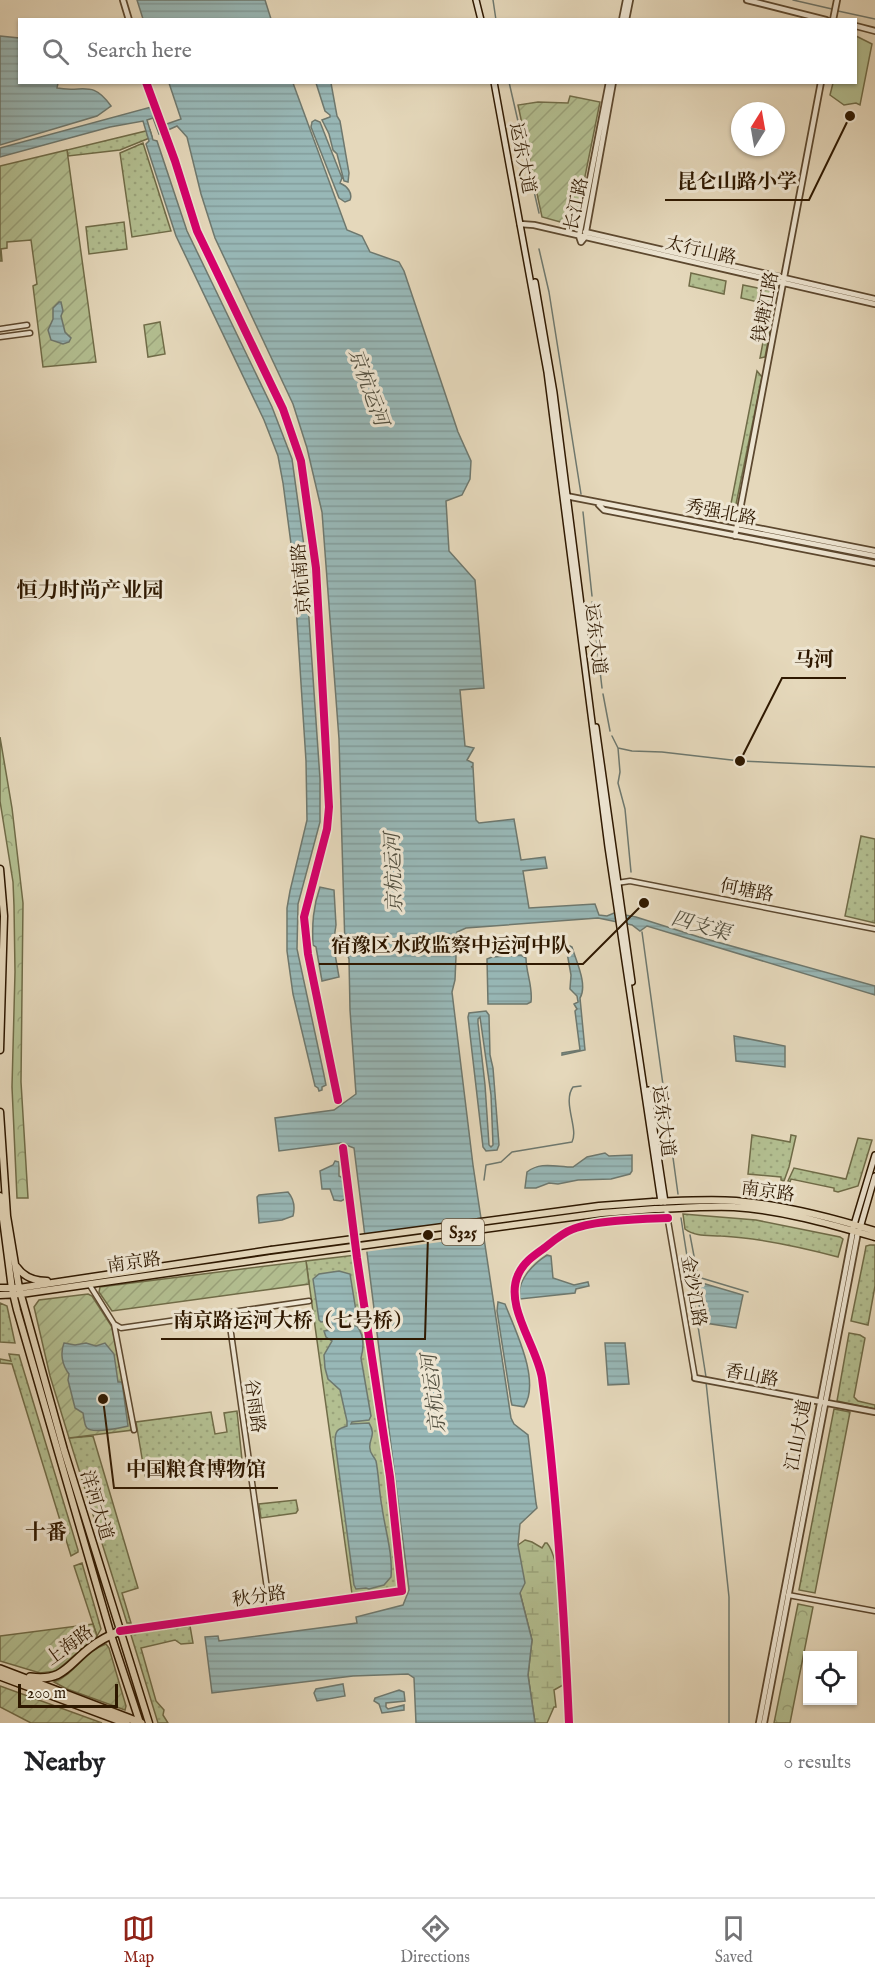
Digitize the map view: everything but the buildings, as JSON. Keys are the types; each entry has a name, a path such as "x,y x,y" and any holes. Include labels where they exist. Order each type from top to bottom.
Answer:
{"highway":[{"name":"上海路","path":"0,1669 31,1678 55,1677 73,1665 89,1647 120,1631"},
{"name":"上海路","path":"0,1669 140,1723"},
{"name":"上海路","path":"0,1676 126,1723"}],"main road":[{"path":"478,0 482,18"},
{"name":"运东大道","path":"495,84 547,372 660,1205"},
{"path":"0,869 2,920 0,1050"},
{"name":"洋河大道","path":"0,1112 6,1199 20,1291 64,1450 149,1723"},
{"name":"江山大道","path":"856,1229 875,1155"},
{"name":"江山大道","path":"856,1229 875,1176"},
{"name":"洋河大道","path":"0,1196 13,1292 31,1361 111,1635 140,1723"},
{"name":"南京路","path":"660,1205 752,1209 875,1231"},
{"name":"S325","path":"271,1254 660,1205"},
{"name":"南京路","path":"856,1229 875,1237"},
{"name":"南京路","path":"20,1291 95,1276 271,1254"},
{"name":"南京路","path":"0,1295 88,1284 271,1254"},
{"path":"15,1264 26,1276 38,1281 95,1276"},
{"name":"南京路","path":"0,1288 13,1292"}],"street":[{"path":"123,0 128,18"},
{"path":"624,18 628,0"},
{"path":"747,0 818,18"},
{"path":"833,18 837,0"},
{"path":"857,27 875,31"},
{"name":"京杭南路","path":"147,84 175,161 197,231 283,410 301,461 316,568 329,807 327,829 304,917 308,954 338,1100"},
{"name":"长江路","path":"583,234 611,84"},
{"name":"钱塘江路","path":"736,530 821,84"},
{"name":"太行山路","path":"522,224 583,234 875,299"},
{"name":"太行山路","path":"784,280 875,304"},
{"path":"0,329 27,325"},
{"path":"0,337 30,333"},
{"name":"秀强北路","path":"564,497 736,530"},
{"name":"秀强北路","path":"564,497 736,530 875,560"},
{"path":"736,530 875,551"},
{"name":"何塘路","path":"616,883 630,881 875,929"},
{"name":"秋分路","path":"120,1631 402,1591 390,1477 343,1148"},
{"name":"金沙江路","path":"660,1205 668,1218 695,1378"},
{"path":"569,1723 562,1578 542,1377 535,1352 516,1307 514,1286 526,1262 572,1229 642,1219 668,1218"},
{"name":"江山大道","path":"764,1723 786,1594 856,1229"},
{"path":"88,1284 114,1324 134,1430"},
{"path":"114,1324 121,1328 309,1301"},
{"name":"谷雨路","path":"228,1312 270,1610"},
{"path":"116,1336 121,1328"},
{"name":"香山路","path":"695,1378 875,1412"},
{"path":"786,1594 875,1611"},
{"name":"江山大道","path":"759,1723 786,1594"}],"green space":[{"path":"857,36 872,44 860,105 856,103 844,105 830,95 833,84 857,84"},
{"path":"570,96 600,102 575,226 542,217 518,105 538,102 568,103"},
{"path":"150,130 152,137 120,150 68,156 67,150"},
{"path":"143,143 171,231 132,237 120,153"},
{"path":"67,150 96,362 43,367 33,286 37,284 31,240 7,242 7,248 1,249 2,261 0,261 0,166"},
{"path":"124,222 127,249 89,254 86,227"},
{"path":"691,273 726,281 724,294 689,286"},
{"path":"743,285 772,291 776,300 765,357 760,358 770,305 741,298"},
{"path":"160,322 165,354 148,357 144,325"},
{"path":"757,371 762,377 733,519 727,524"},
{"path":"0,737 12,808 23,903 21,1082 28,1198 17,1198 12,1087 14,906 13,882 0,801"},
{"path":"861,836 875,839 875,923 845,916"},
{"path":"752,1135 790,1142 791,1135 796,1136 784,1181 781,1177 748,1174"},
{"path":"858,1138 872,1140 858,1186 838,1192 834,1191 834,1188 791,1179 790,1182 788,1181 794,1168 846,1179"},
{"path":"683,1214 756,1220 843,1239 838,1257 765,1241 693,1233 685,1229"},
{"path":"875,1245 875,1286 868,1325 851,1321 866,1246"},
{"path":"356,1255 400,1586 397,1589 375,1593 374,1591 352,1594 306,1261"},
{"path":"306,1261 309,1284 112,1311 99,1292 100,1287"},
{"path":"88,1294 92,1296 112,1327 133,1430 69,1438 50,1376 34,1307 39,1300"},
{"path":"0,1303 7,1306 15,1343 0,1342"},
{"path":"849,1333 865,1338 854,1397 858,1401 875,1405 875,1409 837,1401"},
{"path":"9,1354 19,1355 78,1550 71,1556 12,1364 0,1363 0,1359 11,1361"},
{"path":"834,1409 850,1412 815,1593 799,1590"},
{"path":"237,1411 241,1464 145,1476 136,1422 211,1412 215,1434 227,1432 224,1413"},
{"path":"93,1436 138,1588 122,1593 131,1623 127,1623 69,1438"},
{"path":"296,1500 298,1510 296,1513 261,1518 259,1504"},
{"path":"525,1540 542,1548 547,1543 553,1554 560,1589 563,1685 554,1690 556,1707 547,1723 535,1723 528,1675 532,1640 520,1593 518,1545"},
{"path":"82,1563 101,1629 97,1636 74,1566"},
{"path":"798,1604 813,1607 790,1723 774,1723"},
{"path":"93,1624 97,1636 56,1671 40,1673 0,1661 0,1636"},
{"path":"190,1626 193,1643 181,1644 175,1640 141,1648 156,1701 164,1710 163,1715 168,1723 158,1723 131,1635"},
{"path":"106,1644 126,1706 125,1710 54,1682 68,1674 92,1652"},
{"path":"0,1686 102,1723 31,1723 0,1707"}],"water":[{"path":"137,0 265,0 271,18 143,18"},
{"path":"0,36 18,38 18,84 58,84 57,88 92,90 98,92 111,106 97,116 0,145"},
{"name":"京杭运河","path":"169,84 293,84 347,230 362,236 370,252 399,262 404,271 458,432 471,461 470,479 462,495 446,501 449,551 475,580 484,688 460,690 465,746 474,748 467,760 473,763 471,767 473,767 476,820 479,823 514,819 521,860 545,857 547,868 523,871 529,908 595,904 599,915 607,916 614,913 636,917 875,986 875,995 647,926 640,931 632,925 598,918 466,928 457,932 455,980 452,992 473,1165 511,1418 514,1424 528,1435 537,1508 520,1524 518,1545 525,1583 520,1593 532,1640 528,1675 535,1723 416,1723 414,1678 408,1674 353,1676 212,1693 205,1637 218,1636 219,1641 357,1623 356,1617 403,1605 409,1590 354,1148 341,1143 279,1151 275,1118 334,1110 356,1094 349,959 346,951 335,954 339,977 322,981 316,947 313,945 313,916 320,887 334,890 336,925 333,945 345,947 339,739 322,512 307,448 293,404 215,238 187,137 177,126 159,134 153,118 147,120 153,140 157,141 187,231 272,407 292,459 304,546 320,779 320,822 298,904 297,949 326,1085 319,1091 315,1086 293,994 287,951 287,908 307,820 306,761 293,559 278,456 264,420 176,236 146,144 149,141 143,121 110,127 0,157 0,148 151,107 157,114 161,126 181,119"},
{"path":"316,84 331,84 349,173 348,182 344,181 337,154 333,150 322,120 330,117 325,111"},
{"path":"315,120 320,122 342,178 340,183 349,190 350,200 345,202 339,198 311,127"},
{"path":"61,302 63,311 61,316 65,332 71,338 69,342 63,344 51,340 48,330 53,319 53,308"},
{"path":"570,946 582,980 580,998 585,1050 562,1055 562,1053 580,1050 575,1011 577,1009 574,1004 578,1002 577,996 570,989 571,975 566,947"},
{"path":"521,955 526,958 531,1002 527,1004 488,1004 487,959"},
{"path":"486,1011 489,1015 490,1055 499,1145 497,1150 486,1151 483,1147 469,1013","holes":["480,1017 491,1095 493,1145 491,1147 478,1023"]},
{"path":"734,1036 785,1046 785,1067 736,1061"},
{"path":"605,1153 609,1156 632,1155 630,1174 611,1179 549,1183 536,1188 525,1188 527,1172 532,1169 549,1165 573,1167 587,1157"},
{"path":"335,1161 339,1162 339,1176 343,1178 345,1199 341,1201 334,1200 330,1189 322,1189 320,1171 333,1165"},
{"path":"288,1192 294,1204 293,1216 259,1223 257,1197"},
{"path":"547,1255 551,1256 553,1278 574,1285 588,1282 589,1286 576,1289 575,1293 520,1299 519,1292 523,1280 531,1268"},
{"path":"339,1271 350,1274 356,1311 354,1315 338,1320 338,1324 357,1326 361,1333 363,1345 361,1358 371,1416 369,1420 351,1424 369,1423 371,1427 370,1451 376,1461 391,1559 391,1577 384,1585 369,1589 356,1589 354,1585 335,1442 336,1433 347,1426 347,1421 340,1390 328,1379 325,1368 324,1355 332,1341 326,1337 324,1331 332,1329 332,1325 328,1321 319,1320 313,1279 319,1274"},
{"path":"702,1283 743,1295 736,1328 705,1323 698,1297"},
{"path":"498,1302 505,1304 525,1356 530,1384 524,1407 512,1405 511,1401 497,1311"},
{"path":"64,1343 75,1345 86,1343 96,1346 105,1343 114,1354 118,1382 122,1382 128,1426 100,1431 87,1428 83,1413 75,1408 68,1380 69,1374 62,1359"},
{"path":"605,1343 625,1343 629,1384 608,1385"},
{"path":"343,1684 345,1696 317,1701 314,1693 316,1689"},
{"path":"399,1690 404,1692 405,1701 386,1703 386,1707 388,1709 404,1705 404,1710 382,1713 379,1704 374,1701 375,1698"}],"pier":[{"path":"484,1218 487,1236 364,1252 361,1235"}],"waterway":[{"path":"493,0 496,18"},
{"path":"793,0 832,9"},
{"path":"838,11 875,19"},
{"path":"509,84 539,213"},
{"path":"539,249 549,292 581,494"},
{"path":"583,512 592,596"},
{"path":"592,602 602,688"},
{"path":"603,694 610,731"},
{"path":"612,736 618,748 620,772 618,783 625,809 631,872"},
{"path":"618,748 740,761 875,767"},
{"path":"642,932 678,1194"},
{"path":"484,1180 486,1165 501,1162 512,1152 572,1142 574,1130 570,1093 573,1087 581,1086"},
{"path":"681,1218 706,1377"},
{"path":"690,1235 698,1277 748,1292"},
{"path":"706,1382 729,1597 729,1723"}],"cycle path":[{"path":"147,84 175,161 197,231 283,409 301,461 316,568 329,807 327,829 304,917 308,954 338,1100"},
{"path":"120,1631 402,1591 390,1477 343,1148"},
{"path":"569,1723 559,1550 542,1378 518,1313 515,1287 518,1275 525,1263 569,1231 606,1222 668,1218"}],"place":[{"name":"昆仑山路小学","path":"850,116"},
{"name":"马河","path":"740,761"},
{"name":"宿豫区水政监察中运河中队","path":"644,903"},
{"name":"南京路运河大桥（七号桥）","path":"428,1235"},
{"name":"中国粮食博物馆","path":"103,1399"}],"district":[{"name":"恒力时尚产业园","path":"90,590"},
{"name":"十番","path":"46,1532"}],"water label":[{"name":"四支渠","path":"701,925"}]}
